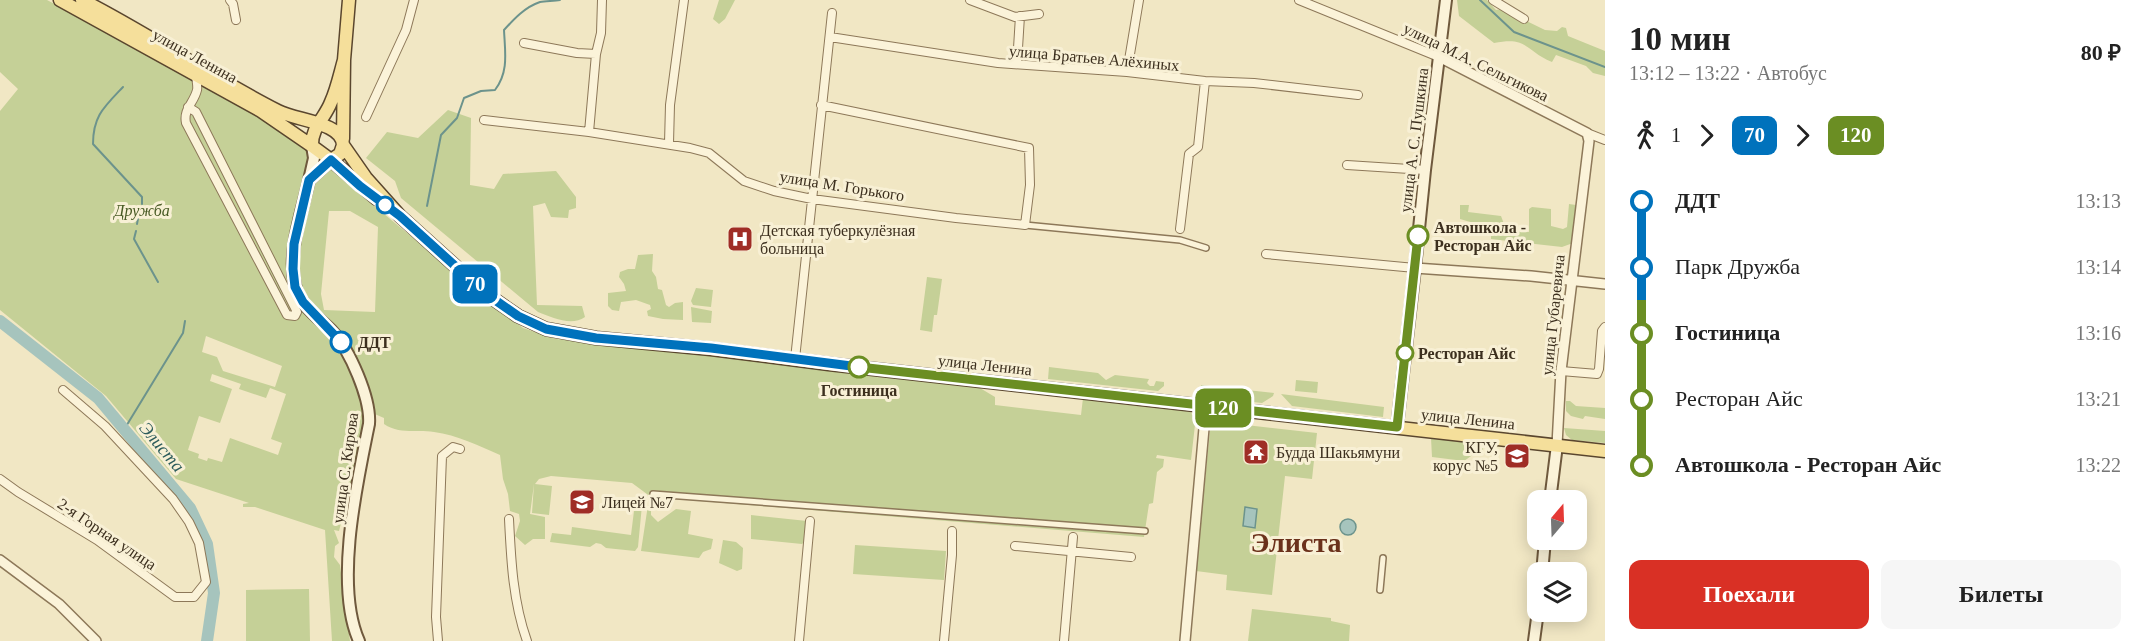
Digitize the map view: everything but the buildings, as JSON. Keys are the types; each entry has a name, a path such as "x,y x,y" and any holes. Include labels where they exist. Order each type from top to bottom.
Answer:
{"main road":[{"name":"улица Ленина","path":"60,0 261,111 312,146"},
{"name":"улица Ленина","path":"82,0 281,112 318,125"},
{"path":"309,180 340,154 343,142 344,60 349,0"},
{"name":"улица А. С. Пушкина","path":"1397,427 1446,0"},
{"path":"331,160 312,146 312,134 331,104 344,60"},
{"path":"318,125 330,127 339,134 343,142"},
{"name":"улица Ленина","path":"343,142 366,178 400,216"},
{"name":"улица С. Кирова","path":"312,146 314,158 294,244 295,287 304,304 334,332 349,355 370,412 354,502 349,554 350,605 358,641"},
{"name":"улица Ленина","path":"331,160 360,186 400,216 485,293 518,316 546,329 596,338 711,348 808,362 1605,451"},
{"name":"улица Губаревича","path":"1551,490 1557,446"},
{"path":"1534,641 1537,622"}],"street":[{"path":"230,0 236,20"},
{"path":"366,117 406,30 414,0"},
{"path":"589,132 596,54 601,33 602,0"},
{"path":"669,144 670,105 684,0"},
{"path":"970,0 1015,16 1039,14"},
{"path":"1127,72 1139,0"},
{"name":"улица М.А. Сельгикова","path":"1299,0 1439,57 1605,140"},
{"path":"1493,0 1524,18"},
{"path":"795,359 831,13"},
{"path":"1017,64 1020,16"},
{"name":"улица Братьев Алёхиных","path":"830,38 998,63 1127,72 1205,81 1254,83 1358,95"},
{"path":"524,43 577,53 596,54"},
{"path":"188,107 196,112 297,312 295,316 287,315 186,123 184,115 188,107 197,90 196,75"},
{"path":"1180,229 1189,154 1198,147 1205,81"},
{"path":"821,105 1029,148 1030,185 1024,225"},
{"name":"улица М. Горького","path":"484,120 589,132 669,144 709,153 744,181 774,191 812,199 971,220 1180,240 1206,249"},
{"name":"улица Губаревича","path":"1557,446 1561,371 1589,141 1587,133"},
{"path":"1347,165 1425,170"},
{"path":"1266,254 1605,284"},
{"path":"1561,371 1597,374 1602,331 1605,327"},
{"name":"2-я Горная улица","path":"0,479 97,540 175,597 194,597 201,591 207,582 199,543 173,499 105,426 63,390"},
{"path":"1185,641 1206,406"},
{"path":"438,641 436,617 442,456 453,447 460,448"},
{"path":"653,494 1145,531"},
{"path":"509,519 513,579 527,641"},
{"path":"799,641 810,520"},
{"path":"944,641 952,531"},
{"path":"1064,641 1073,537"},
{"path":"1015,546 1131,557"},
{"path":"1380,590 1383,558"},
{"path":"0,561 59,604 96,641"}],"green space":[{"name":"Дружба","path":"0,0 47,0 253,109 309,147 312,180 323,170 337,170 356,191 523,328 556,339 975,385 995,397 995,405 1081,415 1083,398 1191,410 1192,415 1196,416 1191,460 1157,455 1156,458 1164,459 1163,467 1157,472 1153,503 1149,504 1144,537 651,497 632,483 551,476 539,479 535,484 552,486 549,515 532,513 534,484 530,514 545,517 545,539 533,539 525,545 515,536 520,521 519,514 510,511 500,455 443,433 396,429 384,424 384,418 370,412 339,531 334,530 339,543 335,546 334,557 340,565 350,641 332,641 325,530 255,507 243,507 243,504 249,503 176,479 106,396 0,310 0,111 18,89 0,72","holes":["329,211 350,211 378,227 375,312 324,310 321,294","206,336 282,366 275,387 223,371 217,357 202,352","212,374 241,384 239,389 266,398 270,388 286,394 271,439 282,443 278,455 230,438 222,462 198,458 199,454 188,450 199,416 220,423 232,389 210,381"]},
{"path":"719,0 735,0 725,19 719,24 713,19"},
{"path":"1457,0 1487,0 1496,10 1502,9 1545,30 1557,31 1562,27 1566,28 1568,36 1605,51 1605,76 1593,73 1586,66 1556,55 1552,62 1520,43 1505,41 1494,43 1459,16"},
{"path":"448,110 471,118 470,185 494,189 503,174 556,171 576,197 576,208 569,210 568,218 551,217 545,203 533,206 537,305 582,306 585,317 568,321 538,312 401,198 395,181 366,158 387,132 418,138"},
{"path":"1569,204 1576,205 1573,243 1562,247 1491,239 1491,228 1460,219 1460,205 1469,205 1468,212 1501,216 1504,224 1512,225 1515,230 1529,232 1529,209 1532,207 1551,209 1551,226 1563,229 1567,227"},
{"path":"653,254 652,271 656,277 658,289 662,290 666,305 669,307 683,302 683,320 648,316 647,311 651,309 650,305 636,300 621,302 619,311 612,310 608,306 608,293 626,291 619,277 620,272 635,269 638,255"},
{"path":"927,277 942,279 932,332 920,330"},
{"path":"696,288 713,290 711,307 693,305 691,301"},
{"path":"691,307 712,311 711,323 692,322"},
{"path":"1049,367 1098,373 1106,380 1115,375 1149,379 1147,383 1150,386 1154,386 1156,381 1164,382 1164,386 1158,391 1048,379"},
{"path":"1296,380 1318,382 1317,393 1295,391"},
{"path":"1201,385 1274,393 1262,403 1200,396"},
{"path":"1281,394 1384,407 1383,417 1292,406"},
{"path":"1566,401 1576,406 1605,408 1605,419 1585,416 1583,419 1571,416 1566,411"},
{"path":"1211,421 1317,433 1312,479 1285,476 1272,595 1226,590 1227,575 1196,571"},
{"path":"1564,428 1605,431 1605,443 1572,440 1566,435"},
{"path":"1431,438 1478,444 1483,446 1483,453 1474,454 1464,461 1432,457"},
{"path":"635,503 642,505 638,547 635,551 606,548 596,543 590,547 550,542 552,533 571,535 572,527 631,535"},
{"path":"648,505 651,505 651,515 658,522 676,509 691,511 688,534 713,539 711,549 703,552 699,558 641,551"},
{"path":"751,515 807,521 805,541 802,544 751,539"},
{"path":"723,540 736,542 743,548 742,569 737,571 719,563"},
{"path":"855,545 946,551 944,580 853,574"},
{"path":"309,589 310,641 246,641 246,590"},
{"path":"1252,609 1331,618 1331,621 1350,625 1349,641 1248,641"}],"water":[{"path":"1245,507 1257,509 1255,528 1243,526"},
{"path":"1348,519 1356,527 1348,535 1340,527"}],"waterway":[{"path":"427,206 441,135 457,118 464,98 481,91 495,90 499,83 505,62 504,30 529,7 540,2 560,0"},
{"path":"1480,0 1514,32 1605,67"},
{"path":"123,87 105,106 97,119 93,144 142,197 142,204"},
{"path":"137,224 139,213"},
{"path":"136,231 134,239 158,282"},
{"name":"Элиста","path":"0,321 98,398 190,508 207,544 214,593 207,641"},
{"path":"125,428 183,333 185,321"}],"bus line":[{"name":"70","path":"341,342 334,332 303,302 295,287 293,269 294,244 309,180 331,160 360,186 400,216 485,293 518,316 546,329 596,338 711,348 859,367"},
{"name":"120","path":"859,367 1397,427 1418,236"}],"place":[{"name":"Автошкола - Ресторан Айс","path":"1418,236"},
{"name":"Детская туберкулёзная больница","path":"740,239"},
{"name":"ДДТ","path":"341,342"},
{"name":"Ресторан Айс","path":"1405,353"},
{"name":"Гостиница","path":"859,367"},
{"name":"Будда Шакьямуни","path":"1256,452"},
{"name":"КГУ, корус №5","path":"1517,456"},
{"name":"Лицей №7","path":"582,502"}],"district":[{"name":"Элиста","path":"1296,542"}]}
